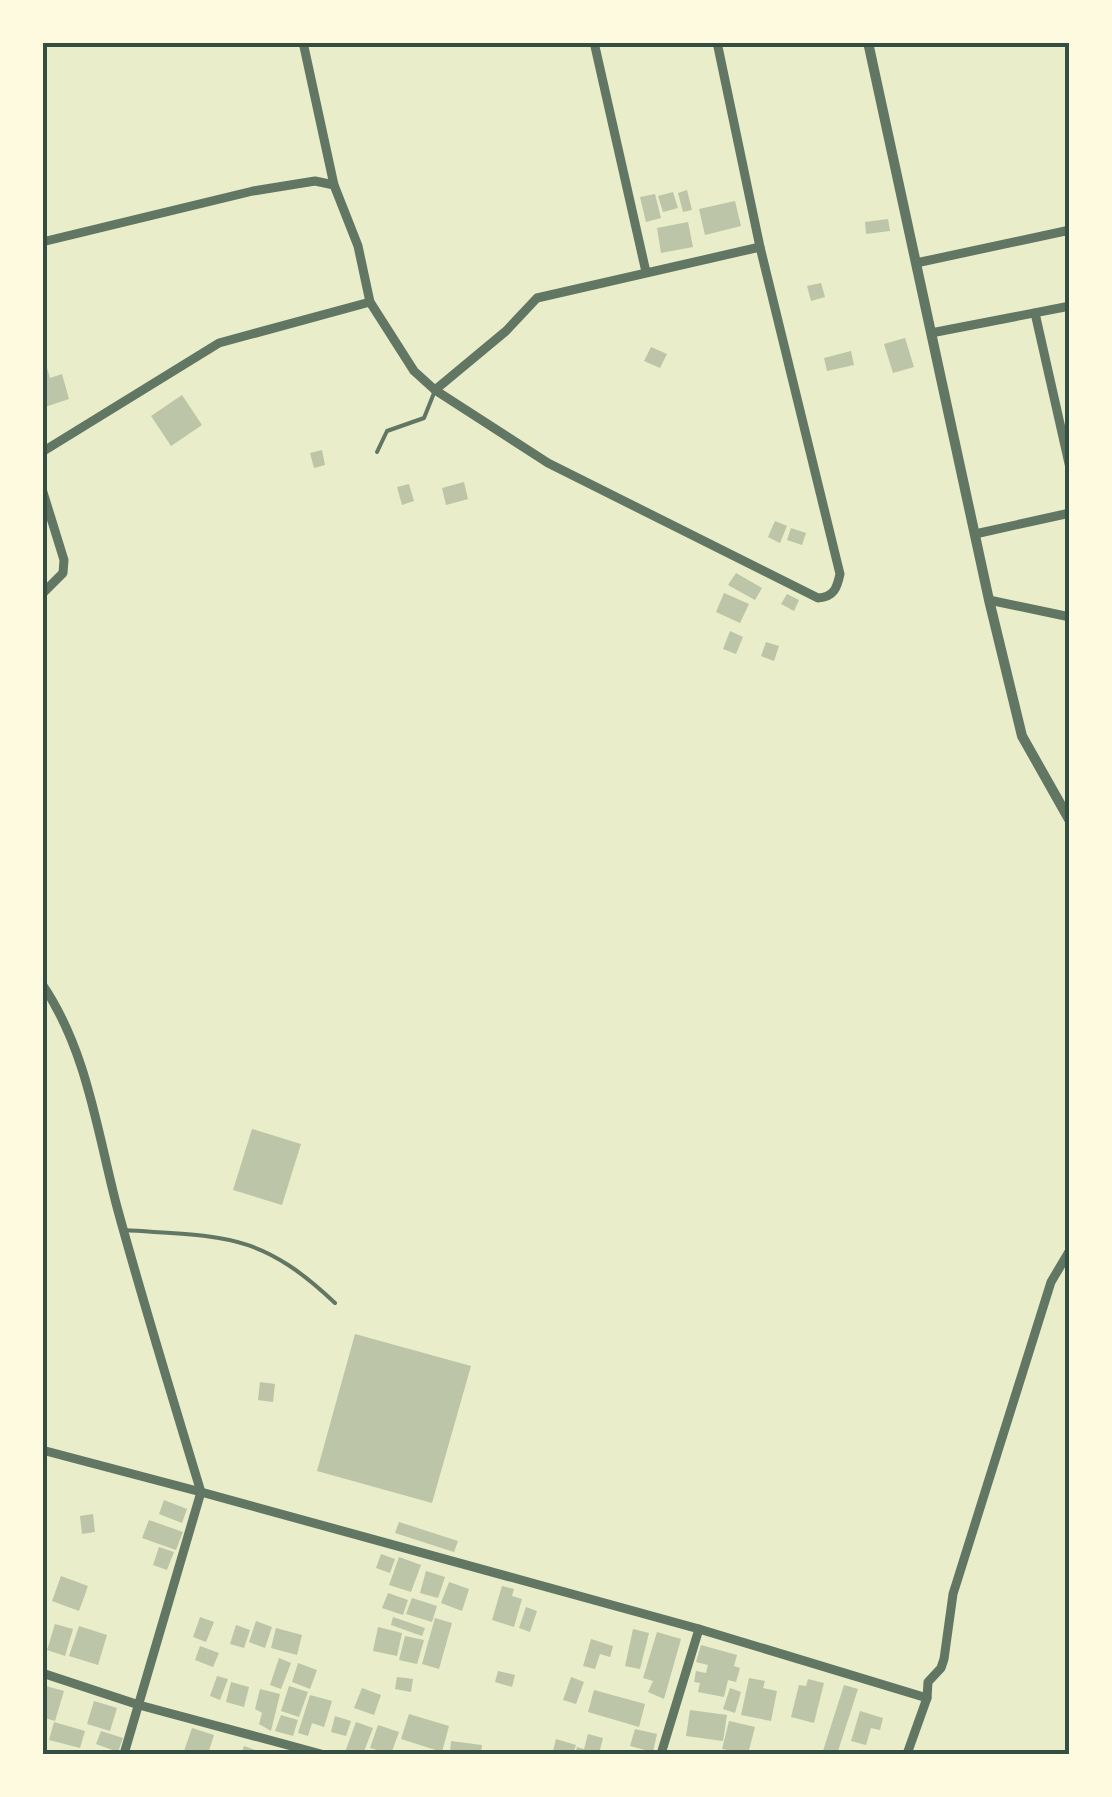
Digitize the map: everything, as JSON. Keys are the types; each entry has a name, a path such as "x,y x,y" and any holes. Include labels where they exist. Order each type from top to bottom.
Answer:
{"street":[{"path":"303,42 334,185 358,246 370,302 414,371 435,390 548,463 818,598 826,597 837,587 840,574 760,247 716,42"},
{"path":"594,42 646,272"},
{"path":"868,42 974,534 1022,736 1054,799 1070,820"},
{"path":"42,242 253,192 315,180 334,185"},
{"path":"916,263 1070,230"},
{"path":"435,390 494,342 537,298 760,247"},
{"path":"42,452 220,343 370,302"},
{"path":"931,333 1070,306"},
{"path":"1035,313 1070,468"},
{"path":"42,489 64,560 63,573 42,594"},
{"path":"974,534 1070,513"},
{"path":"989,600 1070,618"},
{"path":"42,984 76,1045 124,1230 201,1492 124,1754"},
{"path":"908,1754 927,1698 928,1682 944,1659 953,1594 1039,1318 1051,1282 1070,1250"},
{"path":"42,1450 698,1629 927,1698"},
{"path":"662,1754 698,1629"},
{"path":"42,1673 139,1705 321,1754"}],"lane":[{"path":"377,452 387,431 424,418 435,390"},
{"path":"124,1230 229,1237 260,1247 306,1275 335,1303"}],"building":[{"path":"687,190 692,210 683,212 678,193"},
{"path":"673,192 678,208 663,212 658,196"},
{"path":"655,194 661,218 646,222 640,197"},
{"path":"735,201 741,226 705,235 699,209"},
{"path":"888,219 890,231 866,234 865,222"},
{"path":"688,222 693,247 661,253 657,228"},
{"path":"821,283 825,297 811,301 807,286"},
{"path":"905,338 914,367 893,373 884,344"},
{"path":"651,347 667,354 660,368 644,361"},
{"path":"851,351 854,365 827,371 824,358"},
{"path":"47,368 50,378 62,374 69,399 42,408 42,369"},
{"path":"182,395 202,425 171,446 151,416"},
{"path":"322,450 325,465 314,468 310,453"},
{"path":"464,482 468,499 446,505 442,488"},
{"path":"409,484 414,501 402,505 397,487"},
{"path":"775,521 787,526 780,543 768,537"},
{"path":"791,528 806,533 802,545 787,540"},
{"path":"736,573 762,588 755,600 728,585"},
{"path":"724,593 749,604 740,623 716,612"},
{"path":"787,594 799,600 794,611 781,604"},
{"path":"730,631 743,637 736,654 723,649"},
{"path":"766,642 779,646 774,661 761,656"},
{"path":"252,1129 301,1144 282,1205 233,1190"},
{"path":"355,1334 471,1366 432,1503 317,1471"},
{"path":"260,1382 275,1384 273,1402 258,1400"},
{"path":"164,1500 187,1509 182,1523 159,1514"},
{"path":"93,1514 95,1532 82,1534 80,1516"},
{"path":"149,1520 183,1532 176,1550 142,1538"},
{"path":"399,1522 458,1541 454,1552 395,1533"},
{"path":"159,1547 174,1552 167,1570 153,1565"},
{"path":"381,1554 395,1559 390,1573 376,1568"},
{"path":"399,1557 421,1565 411,1592 389,1585"},
{"path":"426,1571 445,1577 438,1598 420,1593"},
{"path":"61,1576 88,1586 79,1611 52,1601"},
{"path":"449,1582 469,1589 462,1611 441,1603"},
{"path":"502,1586 514,1589 512,1596 522,1599 514,1627 492,1620"},
{"path":"388,1593 408,1600 403,1615 382,1608"},
{"path":"412,1598 437,1606 432,1622 406,1614"},
{"path":"526,1607 537,1611 530,1632 519,1628"},
{"path":"200,1617 214,1622 206,1642 193,1637"},
{"path":"393,1617 425,1628 422,1636 391,1625"},
{"path":"435,1618 452,1623 439,1669 422,1664"},
{"path":"256,1621 272,1627 265,1648 249,1642"},
{"path":"55,1624 73,1629 65,1656 47,1650"},
{"path":"236,1625 250,1630 244,1648 230,1644"},
{"path":"79,1626 107,1635 98,1665 69,1656"},
{"path":"378,1627 402,1633 397,1656 373,1651"},
{"path":"276,1628 302,1635 297,1655 271,1648"},
{"path":"633,1629 649,1633 640,1669 625,1666"},
{"path":"657,1632 681,1639 664,1699 648,1692 653,1681 643,1678"},
{"path":"405,1636 424,1640 417,1664 399,1660"},
{"path":"591,1639 613,1646 610,1657 600,1654 595,1669 583,1666"},
{"path":"701,1645 737,1655 734,1666 740,1668 736,1682 728,1680 724,1697 698,1692 700,1683 694,1682 696,1671 706,1673 708,1665 696,1662"},
{"path":"200,1646 219,1653 213,1667 195,1660"},
{"path":"279,1658 291,1663 281,1689 270,1685"},
{"path":"298,1663 317,1670 310,1689 292,1682"},
{"path":"498,1671 515,1675 512,1687 495,1682"},
{"path":"217,1676 228,1679 220,1700 210,1696"},
{"path":"397,1677 413,1679 411,1692 395,1689"},
{"path":"571,1677 584,1682 576,1704 563,1700"},
{"path":"749,1678 765,1681 763,1688 777,1691 771,1721 741,1715"},
{"path":"808,1679 824,1683 814,1723 791,1717 799,1685 806,1686"},
{"path":"231,1682 249,1687 244,1707 226,1702"},
{"path":"42,1685 64,1691 55,1721 42,1717"},
{"path":"844,1685 858,1689 837,1754 822,1754"},
{"path":"289,1686 308,1692 299,1717 281,1711"},
{"path":"362,1688 381,1695 374,1715 354,1708"},
{"path":"730,1688 741,1692 735,1713 723,1709"},
{"path":"260,1689 280,1694 271,1731 259,1724 262,1713 255,1709"},
{"path":"594,1690 645,1704 639,1727 588,1712"},
{"path":"310,1695 332,1701 324,1727 312,1723 308,1736 298,1733"},
{"path":"94,1701 117,1708 110,1731 87,1724"},
{"path":"690,1710 727,1715 723,1741 686,1736"},
{"path":"860,1711 883,1718 880,1730 871,1728 866,1745 851,1741"},
{"path":"409,1714 449,1726 442,1752 401,1739"},
{"path":"281,1715 298,1720 293,1736 275,1731"},
{"path":"335,1716 351,1721 346,1736 331,1732"},
{"path":"729,1721 755,1727 748,1754 722,1749"},
{"path":"54,1722 85,1731 80,1748 49,1740"},
{"path":"356,1722 373,1728 363,1754 345,1752"},
{"path":"378,1725 399,1732 391,1754 370,1748"},
{"path":"192,1728 214,1735 208,1754 183,1754"},
{"path":"635,1729 657,1734 653,1752 630,1746"},
{"path":"101,1731 123,1738 118,1752 96,1744"},
{"path":"588,1734 603,1738 599,1754 575,1754 577,1747 584,1749"},
{"path":"556,1739 576,1745 573,1754 553,1751"},
{"path":"451,1741 482,1745 481,1754 450,1754"},
{"path":"244,1746 267,1754 241,1754"}]}
